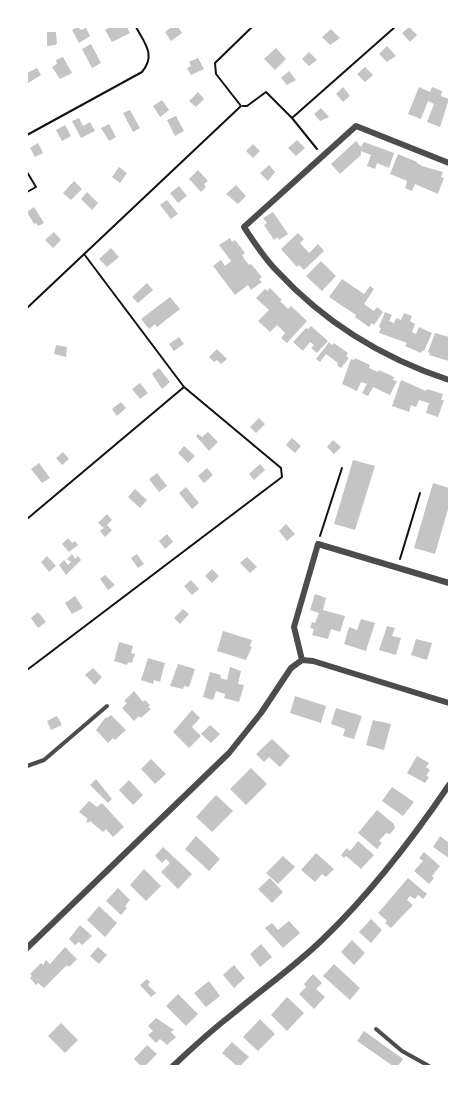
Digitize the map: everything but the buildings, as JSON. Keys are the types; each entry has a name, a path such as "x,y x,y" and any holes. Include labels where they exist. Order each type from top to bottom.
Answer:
{"street":[{"path":"449,164 356,126 244,227 275,270 324,316 379,351 449,380"},
{"path":"302,660 294,627 318,544 449,583"},
{"path":"27,948 229,753 261,713 291,669 302,660 313,661 449,703"},
{"path":"173,1066 323,939 376,884 413,837 449,785"}],"lane":[{"path":"27,766 44,760 107,706"},
{"path":"376,1029 402,1051 429,1066"}],"path":[{"path":"27,135 142,72 150,59 149,52 136,27"},
{"path":"241,106 216,74 215,63 252,27"},
{"path":"292,118 395,27"},
{"path":"27,308 241,106 247,106 263,92 266,92 292,118 322,156"},
{"path":"27,172 36,188 27,192"},
{"path":"27,670 282,477 281,468 184,387 84,254"},
{"path":"27,519 184,387"},
{"path":"318,544 342,468"},
{"path":"398,568 420,493"}]}
